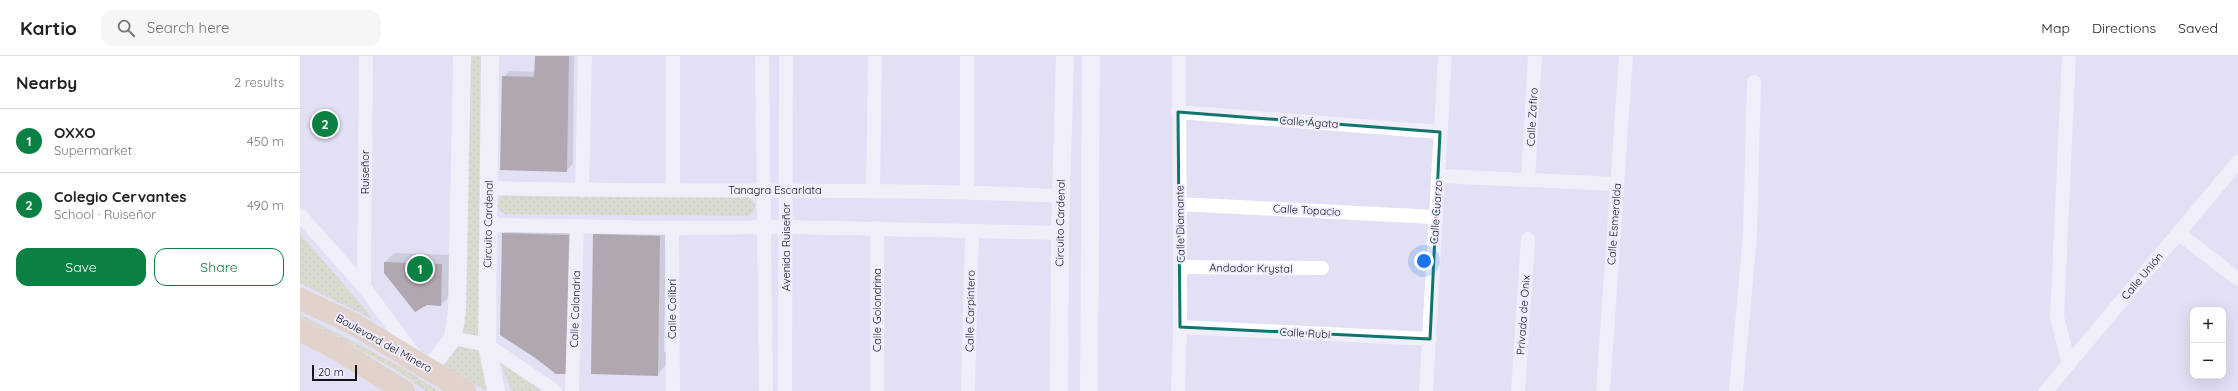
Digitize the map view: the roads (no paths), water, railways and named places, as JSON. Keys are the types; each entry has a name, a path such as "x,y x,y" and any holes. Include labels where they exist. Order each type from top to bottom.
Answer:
{"main road":[{"name":"Boulevard del Minero","path":"300,299 352,323 465,391"},
{"path":"300,330 338,350 404,391"}],"street":[{"name":"Ruiseñor","path":"364,287 366,56"},
{"path":"300,215 364,287 424,365 453,338 456,310 462,56"},
{"name":"Circuito Cardenal","path":"490,56 487,345 496,391"},
{"path":"582,190 585,56"},
{"path":"673,56 673,190"},
{"name":"Avenida Ruiseñor","path":"762,56 766,391"},
{"name":"Avenida Ruiseñor","path":"785,391 787,227 785,190 786,56"},
{"path":"873,191 875,56"},
{"path":"967,56 967,192"},
{"name":"Circuito Cardenal","path":"1059,391 1060,233 1065,56"},
{"path":"1089,391 1091,56"},
{"name":"Calle Diamante","path":"1178,391 1180,327 1178,112 1179,56"},
{"name":"Calle Cuarzo","path":"1426,391 1445,56"},
{"name":"Calle Zafiro","path":"1528,179 1536,56"},
{"name":"Calle Esmeralda","path":"1603,391 1626,56"},
{"path":"2069,56 2057,317 2069,364"},
{"path":"1736,391 1750,235 1754,82"},
{"name":"Calle Ágata","path":"1178,112 1440,132"},
{"name":"Calle Unión","path":"2046,391 2238,162"},
{"path":"1439,176 1617,184"},
{"name":"Tanagra Escarlata","path":"489,188 582,190 967,192 1061,196"},
{"name":"Calle Topacio","path":"1179,204 1435,217"},
{"path":"488,225 672,228 877,228 1060,233"},
{"name":"Calle Calandria","path":"572,391 578,227"},
{"name":"Calle Colibrí","path":"672,228 673,391"},
{"name":"Calle Golondrina","path":"877,228 877,391"},
{"name":"Calle Carpintero","path":"968,391 972,231"},
{"path":"2178,233 2238,279"},
{"name":"Privada de Onix","path":"1518,391 1528,239"},
{"name":"Andador Krystal","path":"1180,267 1322,268"},
{"name":"Calle Rubi","path":"1180,327 1430,339"},
{"path":"453,338 487,345 555,391"}],"place":[{"name":"Colegio Cervantes","path":"325,124"},
{"name":"OXXO","path":"420,269"}]}
